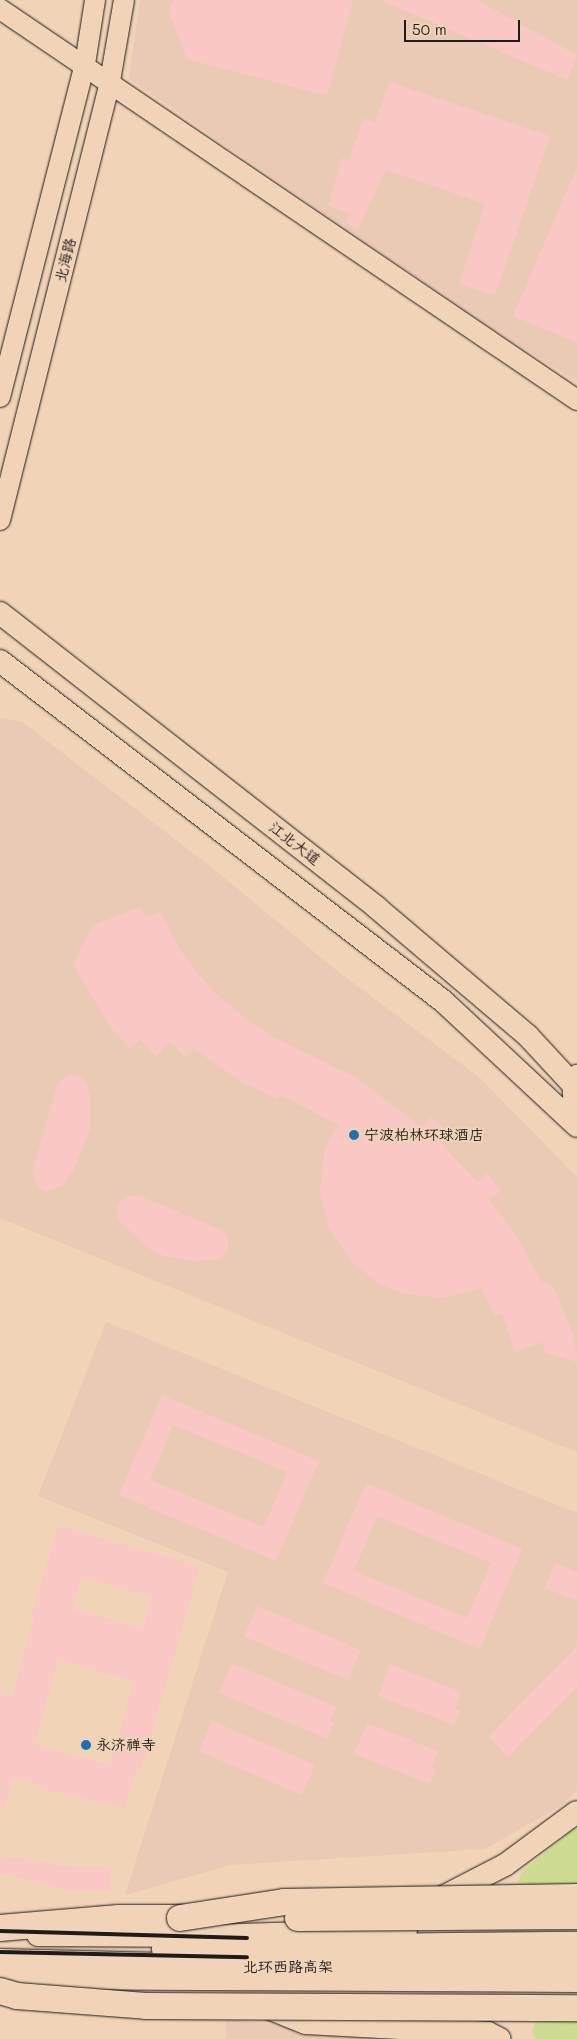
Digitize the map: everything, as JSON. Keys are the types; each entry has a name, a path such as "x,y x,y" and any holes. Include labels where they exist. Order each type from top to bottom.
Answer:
{"highway":[{"path":"180,1918 294,1901 577,1896"},
{"path":"0,1928 119,1918 577,1916"},
{"name":"北环西路高架","path":"0,1945 174,1949 577,1945"},
{"name":"北环西路高架","path":"0,1962 254,1968 577,1966"},
{"path":"0,1991 17,1996 146,2006 577,2008"}],"main road":[{"name":"江北大道","path":"0,613 376,906 528,1036 576,1083"},
{"path":"0,661 443,1001 576,1123"},
{"path":"379,1930 505,1866 577,1812"},
{"path":"0,1934 206,1936 379,1930 577,1928"},
{"path":"0,1978 223,1981 577,1981"},
{"path":"223,1981 254,2003 306,2023 488,2033 500,2039"}],"street":[{"name":"北海路","path":"0,397 85,64 95,0"},
{"name":"北海路","path":"0,520 110,81 124,0"},
{"path":"0,9 85,64 577,400"},
{"path":"576,1083 576,1123"}],"shaded area":[{"path":"140,0 577,0 577,381 502,336 129,79"},
{"path":"0,718 21,721 211,867 336,970 480,1078 577,1177 577,1452 0,1218"},
{"path":"106,1322 577,1513 577,1790 562,1805 485,1849 230,1865 125,1895 228,1572 38,1496"},
{"path":"226,2019 405,2039 226,2039"}],"green space":[{"path":"577,1825 577,1901 517,1885 522,1872"},
{"path":"545,2019 577,2019 577,2039 536,2039 532,2032 535,2022"}],"building":[{"path":"173,0 353,0 327,96 187,59 169,12"},
{"path":"380,0 477,0 577,55 567,80"},
{"path":"389,82 550,136 495,296 459,284 485,204 386,170 358,229 346,223 350,213 328,206 342,158 349,160 363,118 375,123"},
{"path":"577,167 577,343 513,316"},
{"path":"140,907 146,917 160,911 179,948 194,969 215,993 250,1022 273,1037 355,1077 422,1127 431,1117 447,1130 438,1140 477,1182 487,1173 501,1191 489,1199 518,1238 541,1282 553,1286 574,1337 577,1362 545,1353 543,1342 515,1352 502,1313 495,1316 481,1288 443,1298 403,1294 380,1284 352,1262 329,1229 320,1189 324,1154 330,1137 339,1125 280,1095 278,1099 243,1083 193,1048 186,1057 170,1042 156,1057 140,1040 130,1049 112,1029 73,965 93,925"},
{"path":"67,1075 77,1075 86,1081 90,1095 90,1130 74,1169 62,1186 46,1192 39,1189 32,1173 57,1085"},
{"path":"127,1196 139,1196 220,1229 228,1238 228,1251 218,1260 190,1261 164,1256 150,1249 117,1219 117,1205"},
{"path":"162,1395 319,1461 276,1561 119,1495","holes":["173,1425 287,1472 264,1527 150,1480"]},
{"path":"366,1483 522,1549 480,1649 323,1583","holes":["377,1516 491,1563 467,1618 354,1571"]},
{"path":"58,1526 200,1566 141,1770 136,1769 125,1809 38,1788 39,1784 13,1777 4,1810 0,1810 0,1693 12,1697 34,1617 31,1616","holes":["82,1577 152,1597 143,1628 72,1608","58,1660 134,1681 110,1765 35,1744"]},
{"path":"555,1563 577,1572 577,1601 545,1588"},
{"path":"257,1606 361,1650 348,1681 244,1636"},
{"path":"577,1646 577,1687 508,1757 488,1737"},
{"path":"232,1663 336,1707 330,1721 334,1723 327,1739 219,1693"},
{"path":"390,1664 461,1692 455,1709 460,1711 454,1725 378,1696"},
{"path":"212,1721 315,1765 302,1795 199,1751"},
{"path":"367,1723 438,1751 431,1768 436,1770 430,1784 354,1754"},
{"path":"0,1857 24,1858 59,1866 111,1867 111,1890 65,1890 0,1873"}],"railway":[{"path":"0,1931 247,1938"},
{"path":"0,1952 247,1957"}],"place":[{"name":"宁波柏林环球酒店","path":"354,1135"},
{"name":"永济禅寺","path":"86,1745"}]}
